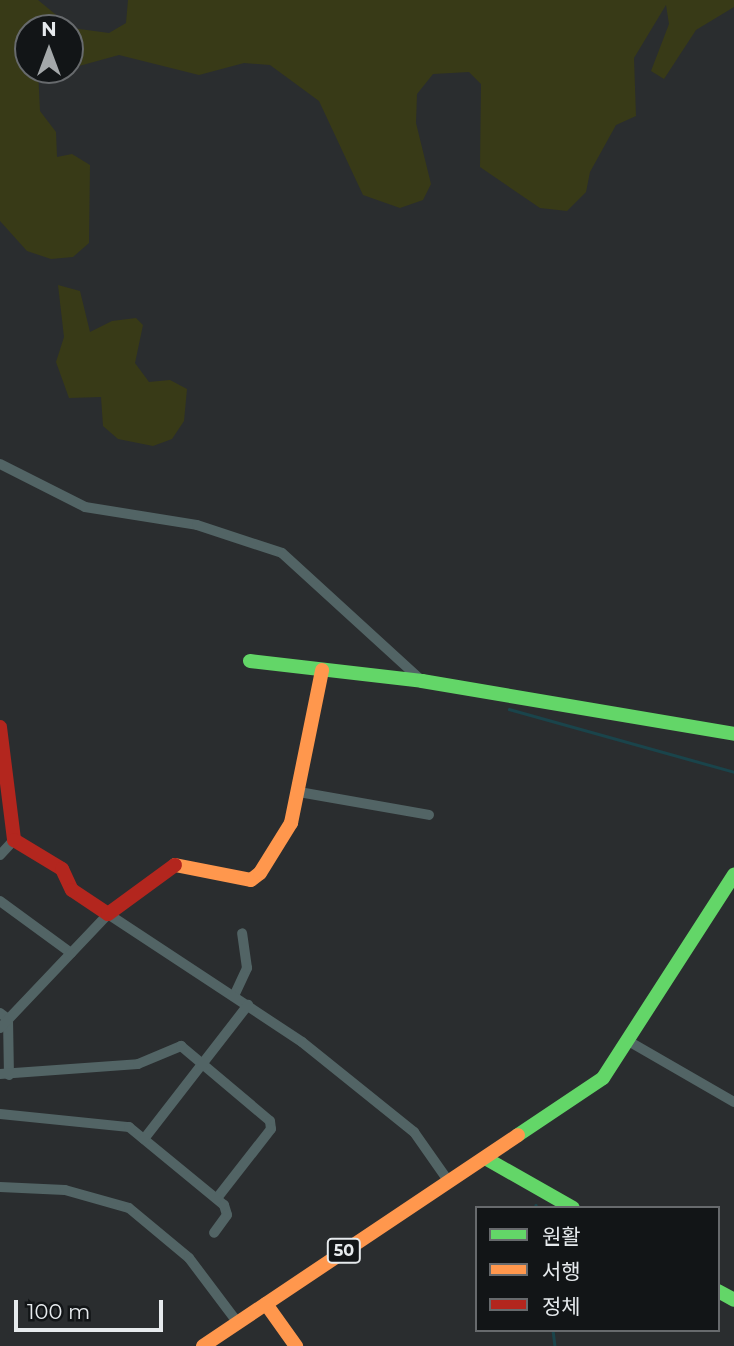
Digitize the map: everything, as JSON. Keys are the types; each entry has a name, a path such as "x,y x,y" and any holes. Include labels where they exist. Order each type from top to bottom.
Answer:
{"street":[{"path":"0,464 85,507 197,525 282,553 422,681"},
{"path":"250,661 422,681 734,734"},
{"path":"0,1028 4,1016 108,914 173,865 251,880 291,822 322,670"},
{"path":"0,727 3,800 14,840 62,869 72,890 248,1005 414,1132 449,1182"},
{"path":"299,792 429,815"},
{"path":"0,855 14,840"},
{"path":"569,1206 485,1158 580,1098 630,1042 734,875"},
{"path":"0,901 71,953"},
{"path":"234,996 247,968 242,933"},
{"path":"144,1139 248,1005"},
{"path":"4,1016 4,1074 138,1064 172,1045 202,1062 235,1098 270,1121 271,1129 217,1198"},
{"path":"630,1042 734,1102"},
{"path":"0,1114 123,1126 144,1139 217,1198 227,1215 214,1233"},
{"name":"50","path":"203,1346 485,1158"},
{"path":"0,1187 65,1190 129,1208 189,1258 238,1323"},
{"path":"266,1304 296,1346"}],"green space":[{"path":"0,0 38,0 55,14 14,14 14,84 39,84 40,111 56,132 57,157 72,154 90,165 89,243 73,257 51,259 27,251 0,221"},
{"path":"128,0 734,0 734,7 696,30 664,79 651,71 669,24 666,5 634,58 636,116 616,125 590,172 586,192 567,211 540,208 480,167 481,84 469,72 433,74 417,94 416,123 431,184 423,200 400,208 363,195 319,101 270,65 244,63 199,75 119,55 84,65 84,30 109,33 126,23"},
{"path":"58,285 80,291 90,332 112,321 136,318 143,325 135,363 149,382 170,380 187,389 184,421 172,439 153,446 118,439 103,426 101,397 69,398 56,362 64,337"}],"waterway":[{"path":"509,709 734,772"},
{"path":"553,1332 555,1346"}],"traffic: fast":[{"path":"250,661 422,681 734,734"},
{"path":"518,1135 603,1078 734,875"},
{"path":"485,1158 569,1206"},
{"path":"720,1292 734,1300"}],"traffic: slow":[{"path":"175,865 251,880 260,873 291,823 322,670"},
{"path":"203,1346 518,1135"},
{"path":"266,1304 296,1346"}],"traffic: jam":[{"path":"0,727 14,840 62,869 72,890 108,914 175,865"}]}
